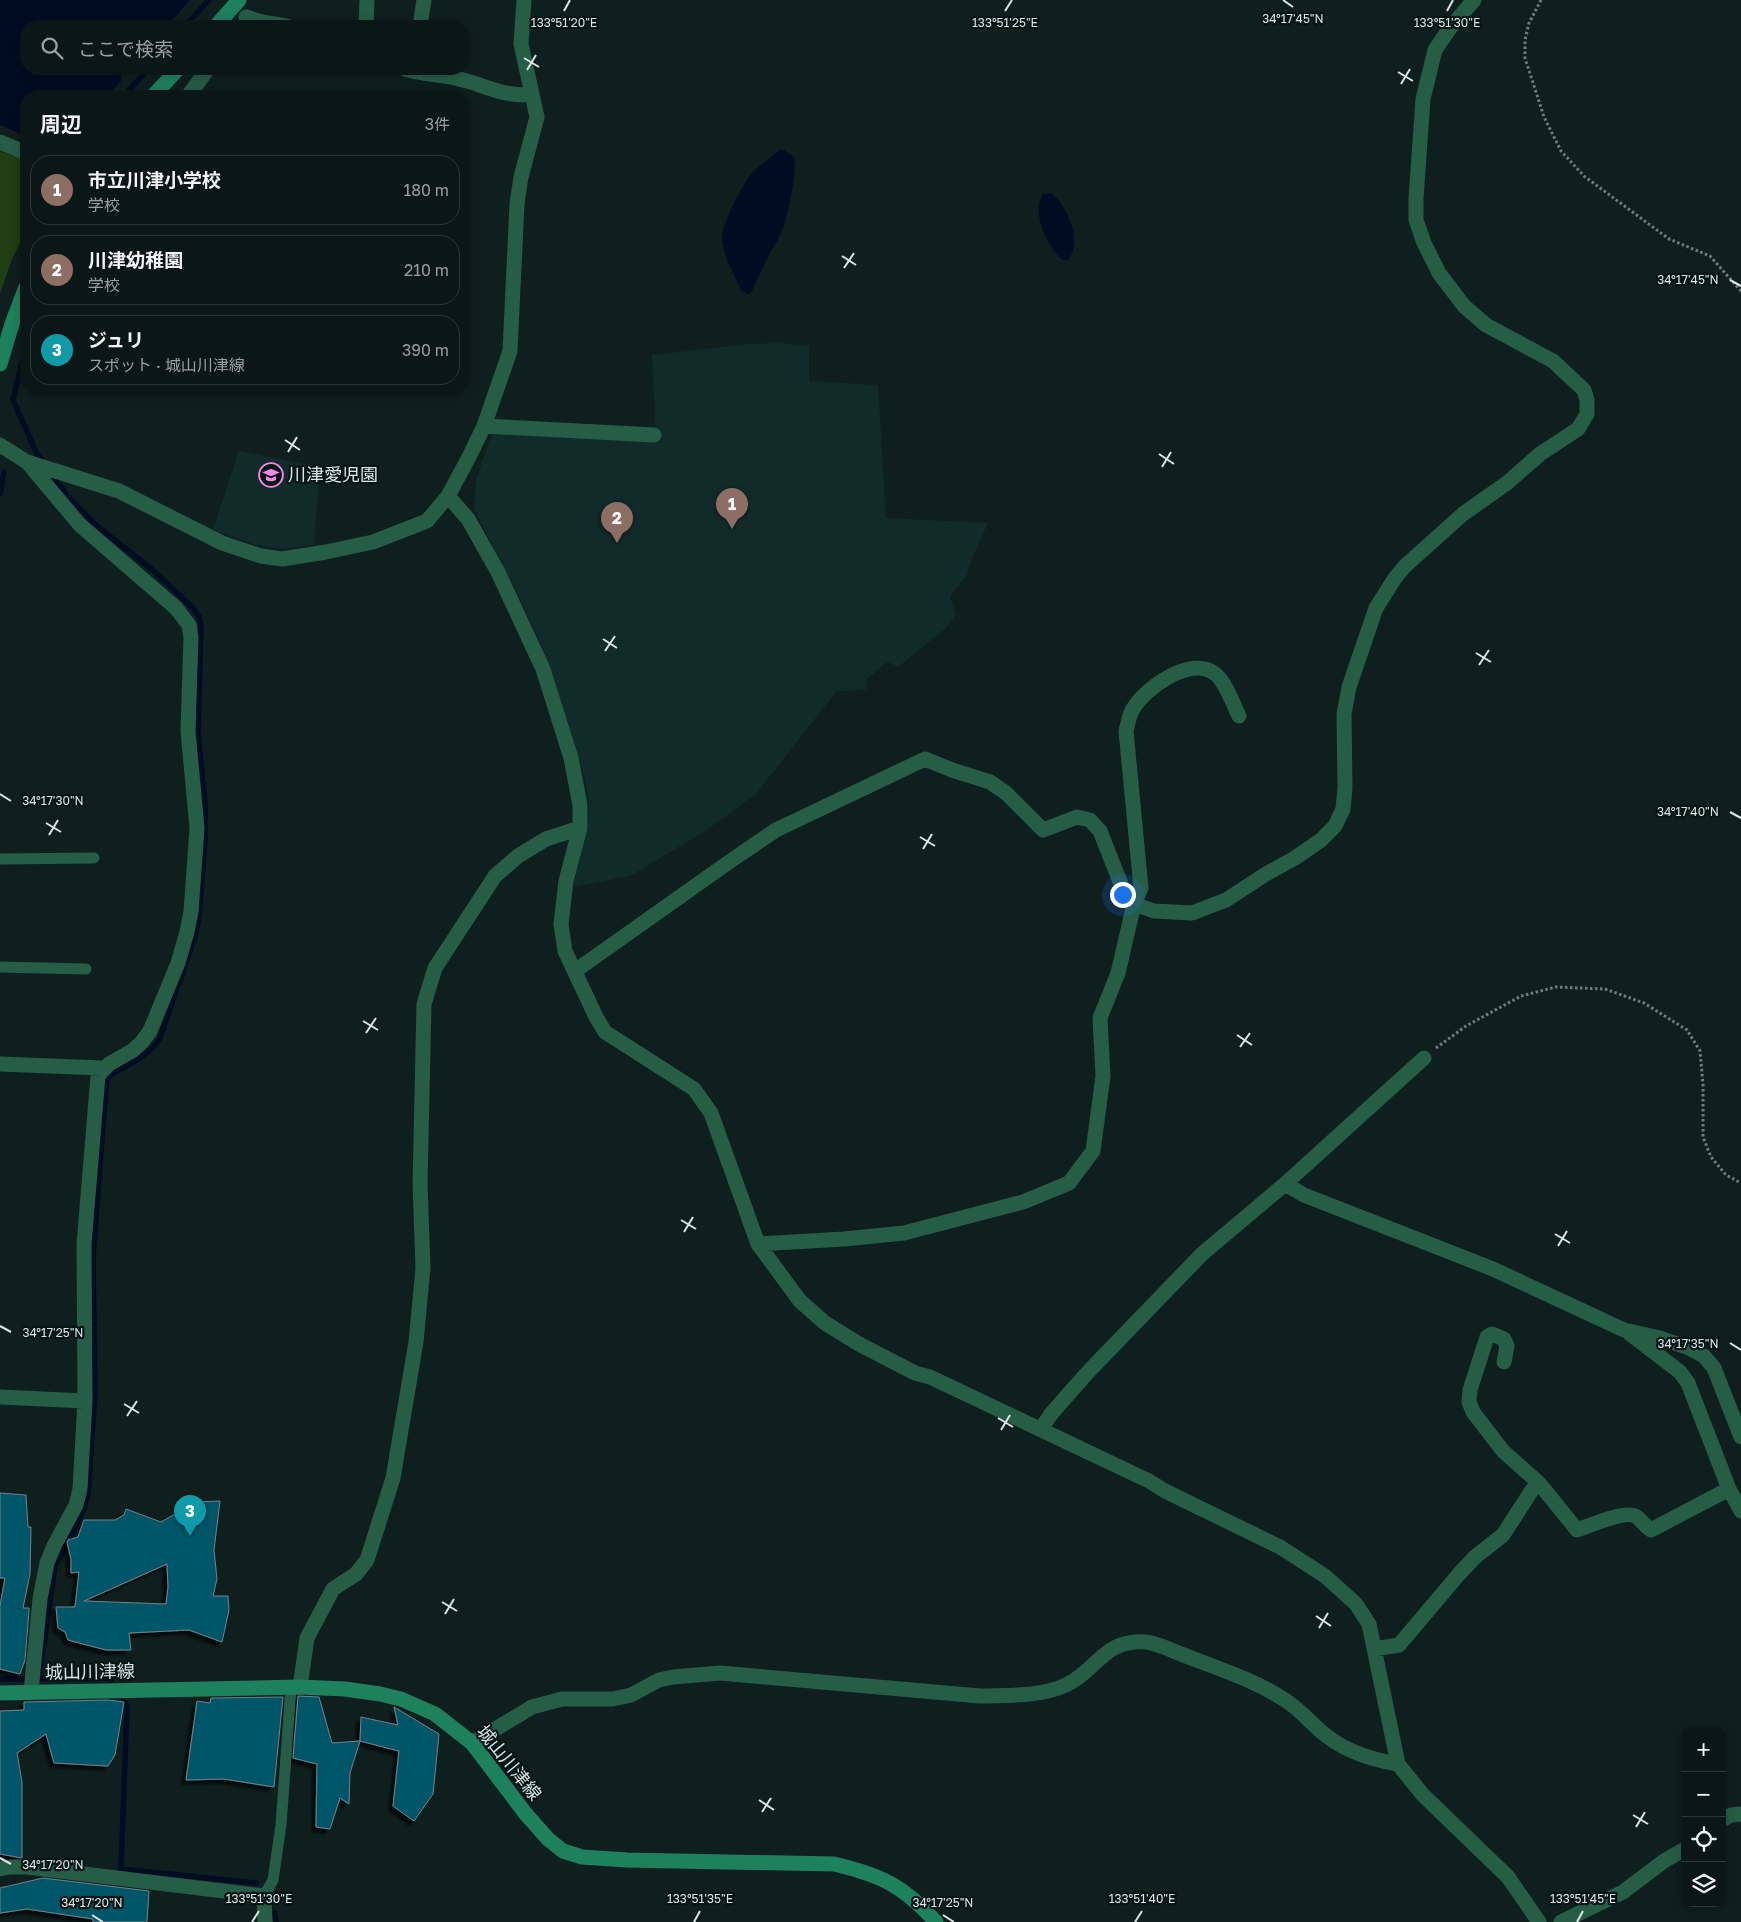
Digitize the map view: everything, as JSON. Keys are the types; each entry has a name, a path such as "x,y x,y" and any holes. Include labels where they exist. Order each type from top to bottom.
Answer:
{"main road":[{"path":"221,20 237,3"},
{"path":"159,90 172,75"},
{"path":"0,364 20,303"},
{"name":"城山川津線","path":"0,1693 31,1684 296,1687 344,1689 401,1699 435,1714 472,1743 525,1812 548,1839 563,1851 582,1857 627,1860 834,1864 864,1871 890,1882 917,1901 936,1922"}],"street":[{"path":"366,20 367,0"},
{"path":"421,20 424,0"},
{"path":"0,445 41,466 119,491 222,543 261,556 282,559 326,552 373,542 427,521 448,496 469,457 484,426 510,351 517,204 521,177 536,117 521,44 524,0"},
{"path":"575,971 776,830 925,758 952,770 990,782 1006,793 1043,830 1077,817 1090,820 1100,831 1124,892 1134,904 1154,911 1192,912 1226,900 1295,858 1321,840 1335,826 1343,809 1345,788 1344,714 1348,687 1376,608 1394,578 1463,514 1507,483 1540,454 1578,429 1586,414 1587,400 1584,390 1553,361 1486,325 1464,306 1439,273 1424,244 1416,220 1423,98 1435,50 1450,28 1474,0"},
{"path":"237,3 241,20"},
{"path":"192,90 204,75"},
{"path":"440,75 463,79 494,91 522,96 532,94"},
{"path":"0,142 20,150"},
{"path":"484,426 654,435"},
{"path":"31,1684 40,1599 47,1563 76,1505 80,1489 85,1401 84,1244 96,1086 98,1076 104,1068 132,1051 150,1031 178,963 191,912 197,828 188,731 191,638 189,625 176,608 80,525 41,466"},
{"path":"448,496 468,519 498,572 543,669 571,758 580,805 580,828 566,881 561,924 565,951 596,1018 605,1032 694,1089 711,1113 758,1244 800,1301 825,1323 859,1344 915,1373 930,1377 1041,1429 1149,1481 1165,1492 1280,1546 1325,1576 1356,1604 1369,1624 1398,1764 1423,1794 1508,1877 1539,1922"},
{"path":"758,1244 904,1233 1022,1202 1069,1183 1093,1151 1104,1076 1100,1018 1118,973 1134,904 1141,888 1126,731 1133,709 1147,692 1171,675 1196,668 1214,672 1225,687 1239,716"},
{"path":"296,1687 307,1638 333,1590 356,1574 367,1560 393,1478 416,1342 423,1268 420,1184 424,1004 435,968 495,876 518,856 546,839 580,828"},
{"path":"1041,1429 1050,1414 1088,1372 1202,1254 1285,1184 1424,1058"},
{"path":"0,1064 104,1068"},
{"path":"1285,1184 1304,1195 1493,1269 1624,1330 1680,1372 1688,1384 1728,1489 1741,1511"},
{"path":"1624,1330 1660,1338 1689,1348 1704,1356 1714,1368 1741,1437"},
{"path":"1504,1362 1507,1346 1504,1339 1492,1334 1487,1337 1470,1390 1469,1402 1473,1412 1503,1451 1539,1483 1576,1530 1627,1514 1636,1516 1645,1527 1651,1530 1728,1489"},
{"path":"0,1397 85,1401"},
{"path":"1374,1649 1399,1645 1459,1574 1503,1535 1532,1490 1539,1483"},
{"path":"472,1743 532,1707 562,1699 613,1699 630,1694 659,1680 672,1677 720,1673 980,1696 1005,1695 1058,1688 1080,1677 1110,1649 1124,1643 1147,1642 1248,1679 1286,1700 1327,1737 1347,1749 1380,1761 1398,1764"},
{"path":"1726,1818 1741,1814"},
{"path":"1561,1922 1623,1892 1664,1861 1681,1851"},
{"path":"0,1869 27,1867 264,1896 265,1922"}],"lane":[{"path":"0,859 94,858"},
{"path":"0,967 86,969"},
{"path":"264,1896 274,1880 296,1687"}],"path":[{"path":"1541,0 1529,23 1525,40 1525,58 1544,117 1561,151 1584,176 1669,239 1710,256 1741,291"},
{"path":"1424,1058 1466,1026 1521,996 1556,988 1605,989 1644,1003 1687,1030 1700,1051 1703,1084 1703,1137 1711,1158 1726,1175 1741,1183"}],"shaded area":[{"path":"0,0 190,0 172,20 20,20 20,75 122,75 120,77 122,80 112,90 20,90 20,133 0,125"},
{"path":"779,150 784,150 794,157 795,165 785,223 749,294 741,291 730,266 723,247 723,233 733,205 752,173"},
{"path":"1051,193 1063,207 1072,225 1074,243 1068,260 1062,260 1056,254 1042,229 1039,211 1040,202 1043,194"},
{"path":"778,343 809,346 809,381 878,385 886,518 988,523 972,558 967,575 950,597 956,615 945,629 898,667 887,662 866,680 867,689 836,692 756,794 704,832 630,876 573,887 588,826 589,801 584,776 549,663 514,586 474,510 476,480 490,438 494,432 656,441 652,355 749,344"},
{"path":"239,451 320,467 314,545 280,549 256,545 213,530"}],"green space":[{"path":"0,151 20,159 20,243 0,293"}],"building":[{"path":"0,1493 26,1495 28,1527 31,1527 30,1574 23,1608 29,1608 29,1611 25,1660 20,1674 0,1669 0,1606 5,1578 0,1578"},
{"path":"220,1501 214,1550 217,1579 213,1596 228,1596 229,1610 222,1642 189,1630 129,1633 131,1650 106,1650 68,1640 65,1632 58,1628 56,1607 75,1607 79,1572 71,1573 71,1559 67,1542 78,1537 84,1520 115,1520 124,1515 126,1509 161,1522 196,1502","holes":["167,1564 168,1587 166,1604 84,1601"]},
{"path":"298,1696 319,1697 332,1743 360,1741 350,1773 349,1804 340,1798 330,1829 316,1827 317,1764 293,1758"},
{"path":"283,1697 274,1787 224,1779 186,1780 197,1701 210,1703 211,1698"},
{"path":"108,1700 124,1702 115,1755 108,1766 54,1763 46,1734 17,1753 22,1782 22,1858 0,1854 0,1711 24,1710 24,1702"},
{"path":"394,1707 439,1734 433,1794 414,1821 393,1806 399,1751 360,1741 361,1717 398,1725"},
{"path":"43,1878 149,1891 147,1922 93,1922 93,1919 27,1909 0,1913 0,1888"}],"waterway":[{"path":"191,20 209,0"},
{"path":"129,90 143,75"},
{"path":"20,371 13,400 37,454 44,463"},
{"path":"0,494 4,472"},
{"path":"40,1672 55,1566 84,1509 88,1494 95,1392 93,1258 107,1078 143,1056 160,1038 195,936 199,916 205,838 205,802 198,734 201,628 199,617 193,608 155,572 97,526 69,498 51,473"},
{"path":"0,1679 110,1678 111,1681"},
{"path":"124,1702 127,1706 121,1869 256,1883"},
{"path":"275,1913 276,1922"}],"place":[{"name":"川津愛児園","path":"271,475"},
{"name":"市立川津小学校","path":"732,529"},
{"name":"川津幼稚園","path":"617,543"},
{"name":"ジュリ","path":"190,1536"}]}
